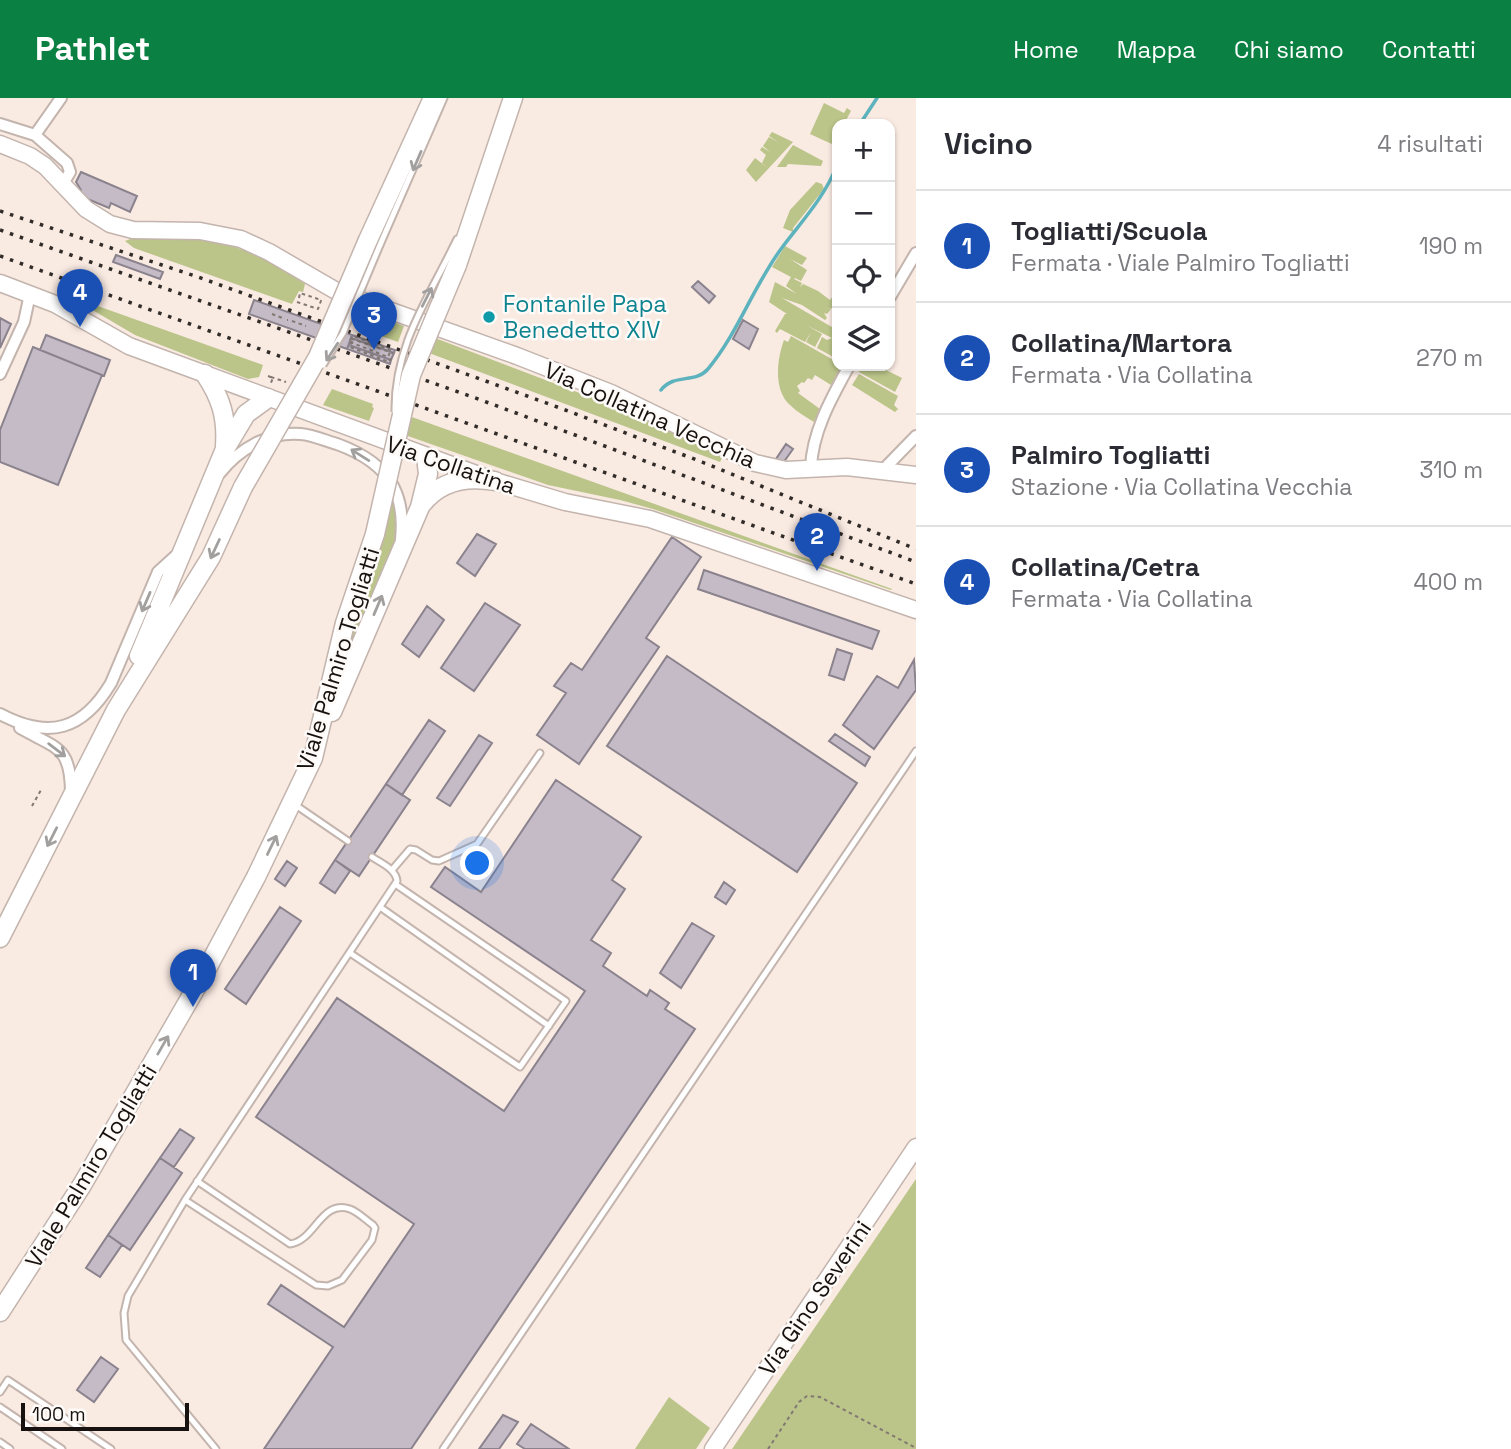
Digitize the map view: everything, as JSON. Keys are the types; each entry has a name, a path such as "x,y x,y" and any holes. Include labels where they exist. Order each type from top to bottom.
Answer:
{"main road":[{"path":"116,710 202,575 243,487 328,337 374,243 433,98"},
{"name":"Viale Palmiro Togliatti","path":"0,1312 82,1185 204,974 256,877 313,758 345,623 375,534 414,366 451,263 479,202 507,104"},
{"path":"205,374 218,393 223,407 225,449"},
{"path":"0,938 116,710 225,449 246,414 268,393"},
{"path":"313,758 419,507 428,474 426,457"},
{"path":"419,507 431,494 448,484 471,478 495,481"}],"street":[{"path":"35,135 61,98"},
{"path":"0,124 35,135 69,166 70,176 63,184"},
{"name":"Via Collatina Vecchia","path":"0,144 38,160 90,213 115,226 144,231 201,231 240,239 275,255 332,290 525,359 611,393 755,463 781,470 847,467 916,475"},
{"path":"895,289 916,253"},
{"name":"Via Collatina","path":"0,283 70,312 123,343 205,374 268,393 426,457 565,502 650,519 916,610"},
{"path":"0,374 24,322 30,294"},
{"path":"811,468 811,454 819,429 847,371"},
{"path":"206,494 230,461 257,442 298,434 330,442 361,454 391,482 401,510 399,556"},
{"path":"883,470 916,436"},
{"path":"5,717 33,727 57,728 75,722 90,712 111,683 158,572 185,548"},
{"path":"5,717 64,753 70,768 71,800"},
{"name":"Via Gino Severini","path":"713,1449 916,1147"}],"lane":[{"path":"374,243 444,98"},
{"path":"443,1449 916,751"},
{"path":"392,870 410,849 439,861 477,844 540,753"},
{"path":"292,803 348,841"},
{"path":"216,1449 126,1340 123,1328 128,1296 197,1181 395,884 397,878 392,870 372,857"},
{"path":"350,953 520,1068 566,1001 395,884"},
{"path":"380,907 549,1026"},
{"path":"185,1200 316,1285 328,1286 342,1280 372,1240 375,1228 373,1225 351,1209 340,1207 326,1213 305,1239 290,1244 197,1181"},
{"path":"0,1392 8,1380 111,1449"},
{"path":"0,1407 62,1449"},
{"path":"0,1442 10,1449"}],"path":[{"path":"318,309 298,300 300,293 321,300"},
{"path":"272,314 306,326"},
{"path":"354,336 393,351 392,356 389,362 349,347 351,342 354,336"},
{"path":"354,340 392,356 352,345 354,340"},
{"path":"351,342 390,352 388,357 351,342"},
{"path":"268,393 273,378 269,376 289,383"},
{"path":"32,806 40,790"},
{"path":"768,1449 799,1402 807,1396 820,1397 916,1448"}],"green space":[{"path":"824,103 844,113 847,108 851,111 847,119 832,119 832,144 810,134"},
{"path":"772,132 793,142 756,182 746,170 755,158 768,168 762,163 766,155 760,150 762,147 770,152 763,146 769,137 778,142 769,136"},
{"path":"793,145 823,161 821,166 788,164 786,167 777,167"},
{"path":"816,182 822,184 824,189 793,228 793,232 783,228 790,210"},
{"path":"183,236 219,243 261,257 305,284 303,292 299,291 292,304 134,248 125,241 133,238"},
{"path":"785,246 807,258 802,265 790,259 807,270 801,281 794,279 802,283 800,287 803,284 830,300 832,297 832,308 827,308 831,309 827,314 824,313 827,318 825,320 802,305 782,298 832,327 832,338 806,325 822,334 815,347 806,342 811,332 805,342 780,329 777,333 775,331 787,314 769,302 775,282 797,294 786,286 791,277 772,267"},
{"path":"67,295 263,365 259,377 248,379 135,335"},
{"path":"364,312 404,326 398,342 358,328"},
{"path":"791,336 832,359 832,371 839,371 831,385 815,375 812,380 808,378 797,386 800,391 798,393 820,409 814,422 793,408 781,391 778,374 780,356 784,340 788,342"},
{"path":"822,337 827,340 832,338 832,356 817,348"},
{"path":"435,338 674,429 722,458 720,462 429,353"},
{"path":"888,371 902,378 895,392 859,372"},
{"path":"859,374 898,396 894,405 898,409 895,412 852,385"},
{"path":"332,389 373,404 369,421 323,405"},
{"path":"409,416 892,589 653,509 548,485 405,435"},
{"path":"393,494 397,520 394,547 341,676 351,623"},
{"path":"916,1179 916,1449 732,1449"},
{"path":"669,1397 710,1428 696,1449 635,1449"}],"building":[{"path":"81,172 137,196 130,212 111,203 109,208 78,195 81,190 76,182"},
{"path":"116,255 163,272 160,279 113,262"},
{"path":"698,281 715,296 709,303 692,287"},
{"path":"254,300 352,335 347,349 249,314"},
{"path":"0,318 11,324 0,348"},
{"path":"743,320 758,329 749,349 733,339"},
{"path":"46,335 110,360 104,376 40,350"},
{"path":"352,335 395,350 394,353 351,338"},
{"path":"351,338 394,353 391,360 349,345"},
{"path":"349,345 391,360 390,364 347,349"},
{"path":"33,347 102,375 58,485 0,462 0,430"},
{"path":"786,444 793,449 783,463 776,459"},
{"path":"477,534 496,544 475,576 457,563"},
{"path":"672,537 701,557 646,638 659,647 579,764 537,735 566,693 554,686 571,663 582,670"},
{"path":"704,570 879,631 872,649 698,589"},
{"path":"485,603 520,625 474,691 441,668"},
{"path":"427,606 444,620 419,657 402,644"},
{"path":"837,649 852,654 844,680 829,675"},
{"path":"667,656 857,783 797,872 607,746"},
{"path":"914,660 916,690 874,749 843,725 877,676 898,688"},
{"path":"429,720 445,731 402,795 386,784"},
{"path":"835,734 870,757 865,766 829,741"},
{"path":"479,735 492,743 450,806 437,798"},
{"path":"556,780 641,837 612,880 625,889 591,940 611,953 603,966 647,996 650,990 669,1003 665,1009 695,1029 411,1449 264,1449 333,1347 268,1304 281,1285 344,1327 414,1224 256,1117 337,998 504,1111 585,991 431,887 445,867 481,892"},
{"path":"386,784 410,800 359,876 335,860"},
{"path":"335,860 350,871 335,893 320,883"},
{"path":"287,861 297,868 285,886 275,879"},
{"path":"724,882 735,890 726,904 715,897"},
{"path":"280,907 301,921 246,1004 225,989"},
{"path":"692,923 714,936 681,988 660,973"},
{"path":"180,1129 194,1138 174,1167 160,1158"},
{"path":"160,1158 182,1173 130,1250 108,1235"},
{"path":"108,1235 122,1245 100,1277 86,1268"},
{"path":"101,1357 118,1369 94,1402 77,1390"},
{"path":"503,1415 518,1422 499,1449 479,1449"},
{"path":"531,1424 569,1449 525,1449 517,1444"}],"waterway":[{"path":"863,119 877,98"},
{"path":"661,390 672,382 703,374 708,369 719,355 771,264 832,177"}],"railway":[{"path":"0,211 198,277 552,405 702,462 916,549"},
{"path":"0,230 481,400 916,562"},
{"path":"0,256 916,584"}],"place":[{"name":"Fontanile Papa Benedetto XIV","path":"489,317"},
{"name":"Collatina/Cetra","path":"80,327"},
{"name":"Palmiro Togliatti","path":"374,350"},
{"name":"Collatina/Martora","path":"817,571"},
{"name":"Togliatti/Scuola","path":"193,1007"}]}
